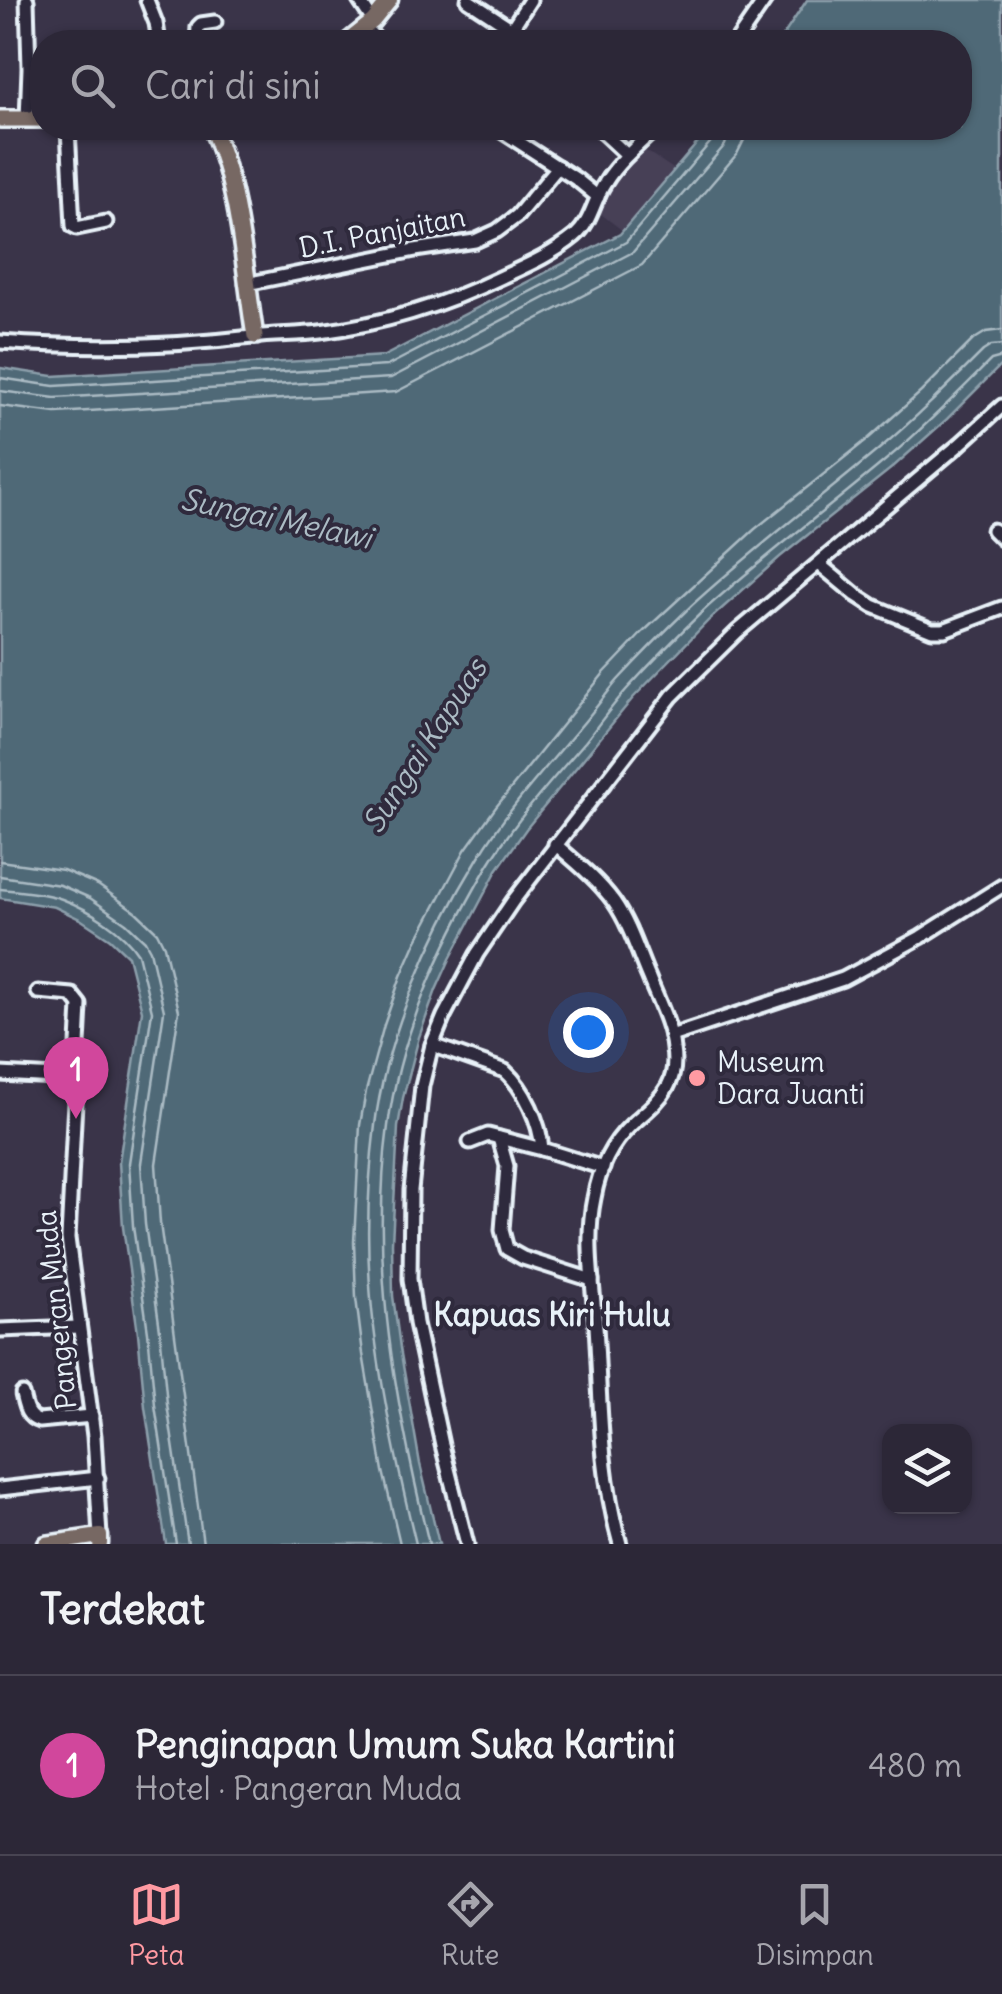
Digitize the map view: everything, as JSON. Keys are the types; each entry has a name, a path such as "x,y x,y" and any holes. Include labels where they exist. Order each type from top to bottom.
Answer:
{"highway":[{"path":"0,119 30,119"},
{"path":"215,140 228,171 256,336"}],"main road":[{"path":"361,30 390,0"},
{"path":"46,1544 100,1540"}],"street":[{"path":"27,0 30,68"},
{"path":"147,0 157,30"},
{"path":"359,0 372,30"},
{"path":"468,0 512,29 530,0"},
{"path":"744,30 765,0"},
{"path":"198,30 201,24 214,22"},
{"path":"69,140 74,226 106,222"},
{"path":"516,140 598,197"},
{"path":"610,140 627,156"},
{"path":"0,342 172,344 322,332 400,315 467,294 541,260 578,233 589,220 606,182 644,140"},
{"name":"D.I. Panjaitan","path":"246,284 475,241 517,216 558,167"},
{"path":"467,1544 442,1445 410,1279 410,1206 424,1073 432,1044 454,996 477,954 555,844 672,696 737,632 1002,406"},
{"path":"819,564 873,606 932,630 944,630 1002,608"},
{"path":"555,844 616,905 627,925 671,1036 674,1066 668,1086 610,1153 602,1168 591,1214 603,1457 620,1544"},
{"path":"671,1036 843,980 1002,886"},
{"name":"Pangeran Muda","path":"38,992 72,995 80,1004 68,1238 92,1416 100,1540"},
{"path":"432,1044 509,1074 528,1104 542,1150"},
{"path":"0,1074 75,1078"},
{"path":"470,1142 484,1136 499,1138 602,1168"},
{"path":"499,1138 508,1166 502,1230 507,1249 592,1280"},
{"path":"0,1330 79,1326"},
{"path":"22,1394 32,1419 92,1416"},
{"path":"0,1489 98,1478"}],"shaded area":[{"path":"643,149 710,193 662,261 597,211 612,181"}],"water":[{"path":"807,0 1002,0 1002,364 893,467 780,557 709,620 633,698 497,870 450,959 419,1037 403,1098 392,1243 393,1296 400,1348 420,1464 439,1544 166,1544 123,1227 119,1162 142,1011 128,956 110,939 55,907 0,898 0,368 53,376 384,356 620,234 700,140 972,140 972,30 787,30"}],"place":[{"name":"Museum Dara Juanti","path":"697,1078"},
{"name":"Penginapan Umum Suka Kartini","path":"76,1119"}],"district":[{"name":"Kapuas Kiri Hulu","path":"552,1315"}],"water label":[{"name":"Sungai Melawi","path":"276,519"},
{"name":"Sungai Kapuas","path":"425,746"}]}
